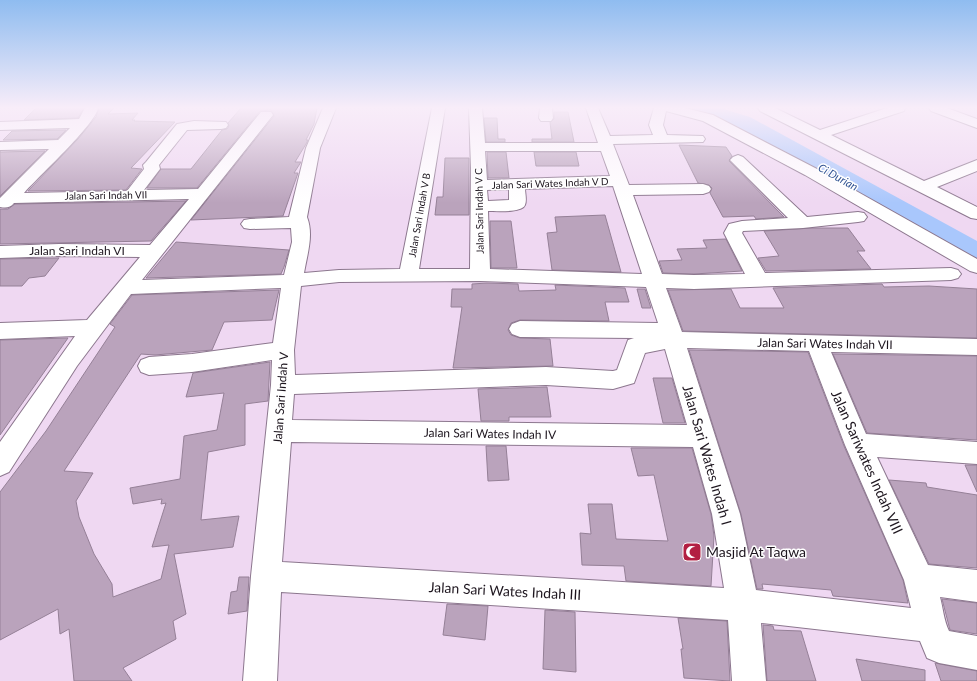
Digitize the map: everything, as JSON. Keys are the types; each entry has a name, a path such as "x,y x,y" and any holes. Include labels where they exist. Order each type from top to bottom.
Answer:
{"street":[{"path":"5,203 66,140"},
{"path":"132,195 152,169 151,165 172,140"},
{"path":"4,450 94,327 154,251 246,140"},
{"name":"Jalan Sari Indah V","path":"260,681 266,576 283,385 283,350 292,281 301,242 300,222 298,217 313,148 316,140"},
{"name":"Jalan Sari Indah V B","path":"408,276 432,140"},
{"name":"Jalan Sari Indah V C","path":"477,140 480,275"},
{"name":"Jalan Sari Wates Indah I","path":"603,140 621,186 672,335 726,514 743,605 749,681"},
{"path":"478,147 605,144 653,140"},
{"path":"750,140 811,172 977,267"},
{"path":"828,140 977,214"},
{"path":"0,146 62,144"},
{"path":"738,160 803,222"},
{"path":"924,187 977,165"},
{"path":"479,206 517,204 517,184"},
{"name":"Jalan Sari Wates Indah V D","path":"479,185 517,184 703,189"},
{"name":"Jalan Sari Indah VII","path":"5,203 132,195 202,194"},
{"path":"758,279 733,233 735,228 742,226 858,217"},
{"path":"250,224 300,222"},
{"name":"Jalan Sari Indah VI","path":"0,252 59,250 154,251"},
{"path":"126,287 292,281 339,276 559,276 653,282 951,274"},
{"path":"0,331 94,327"},
{"path":"520,329 593,328 672,335"},
{"path":"283,385 546,376 613,380 626,377 636,346 672,335"},
{"name":"Jalan Sari Wates Indah VII","path":"672,335 817,344 977,347"},
{"name":"Jalan Sariwates Indah VIII","path":"817,344 858,445 919,579 929,614 929,625 939,646 977,653"},
{"path":"149,366 192,363 283,350"},
{"name":"Jalan Sari Wates Indah IV","path":"279,433 294,431 702,436"},
{"path":"858,445 977,453"},
{"name":"Jalan Sari Wates Indah III","path":"266,576 743,605 929,625"},
{"path":"919,579 977,586"}],"building":[{"path":"77,140 158,140 131,168 142,169 126,190 28,191"},
{"path":"214,140 236,140 197,188 147,188 161,169 191,169"},
{"path":"255,140 308,140 295,162 301,162 294,173 298,173 283,216 191,220"},
{"path":"486,140 505,140 505,142 486,142"},
{"path":"532,140 574,140 574,142 532,142"},
{"path":"679,145 726,147 732,156 729,161 784,217 756,219 754,216 723,217 710,193 712,188 709,185 698,183"},
{"path":"45,151 0,196 0,152"},
{"path":"487,152 506,152 509,178 488,178"},
{"path":"534,152 576,152 579,166 536,166"},
{"path":"445,158 469,158 469,215 435,215 437,197 443,197"},
{"path":"186,201 151,241 0,244 0,209 8,209 15,204"},
{"path":"605,215 621,272 552,270 547,233 557,232 555,217"},
{"path":"490,221 511,221 517,268 491,268"},
{"path":"812,228 848,228 865,251 857,251 871,269 766,271 758,258 779,256 764,231"},
{"path":"726,239 742,271 694,274 663,273 659,261 682,260 677,249 707,248 703,240"},
{"path":"176,242 289,250 281,274 146,278"},
{"path":"59,258 45,276 29,278 22,286 0,286 0,259"},
{"path":"472,284 518,284 519,291 556,290 555,285 625,288 629,302 605,302 609,321 520,320 511,323 508,330 511,335 520,338 550,339 553,366 453,368 462,307 451,307 452,289 472,289"},
{"path":"882,284 884,287 929,286 977,289 977,338 683,331 668,290 731,289 740,308 784,308 773,288"},
{"path":"637,289 645,289 651,308 642,308"},
{"path":"279,290 272,320 224,322 212,350 155,355 141,354 64,471 93,473 76,501 79,517 94,554 112,584 113,597 161,579 169,545 152,547 166,503 161,504 162,499 133,504 130,488 180,479 184,436 217,430 224,393 186,397 193,373 270,362 268,401 245,404 245,445 208,452 201,520 239,516 233,547 174,554 186,614 173,621 176,639 123,668 132,681 74,681 69,629 60,634 58,609 0,640 0,492 46,431 115,327 110,324 132,295"},
{"path":"68,338 0,435 0,340"},
{"path":"689,350 808,352 844,446 903,580 908,603 833,596 831,590 762,584 763,589 757,589 741,514"},
{"path":"833,354 977,356 977,440 867,433"},
{"path":"653,378 672,378 685,423 663,423"},
{"path":"547,387 551,417 509,417 509,421 481,421 478,389"},
{"path":"486,446 506,446 509,480 488,481"},
{"path":"631,448 692,448 711,514 714,536 711,586 626,581 624,566 582,565 580,533 591,534 588,504 612,504 616,539 668,541 654,475 638,476"},
{"path":"965,465 977,465 977,492"},
{"path":"889,480 926,483 927,487 977,495 977,568 929,564"},
{"path":"239,577 249,577 247,611 228,614 231,592 237,591"},
{"path":"942,599 977,603 977,634 950,630"},
{"path":"447,604 488,606 485,640 443,635"},
{"path":"545,610 575,612 576,672 543,669"},
{"path":"678,618 727,621 730,681 684,678 681,649 683,649"},
{"path":"763,625 773,626 774,630 801,631 816,681 767,681"},
{"path":"856,659 925,670 925,681 862,681"},
{"path":"935,663 977,671 977,681 941,681"}],"waterway":[{"name":"Ci Durian","path":"771,140 977,256"}],"place":[{"name":"Masjid At Taqwa","path":"692,552"}]}
